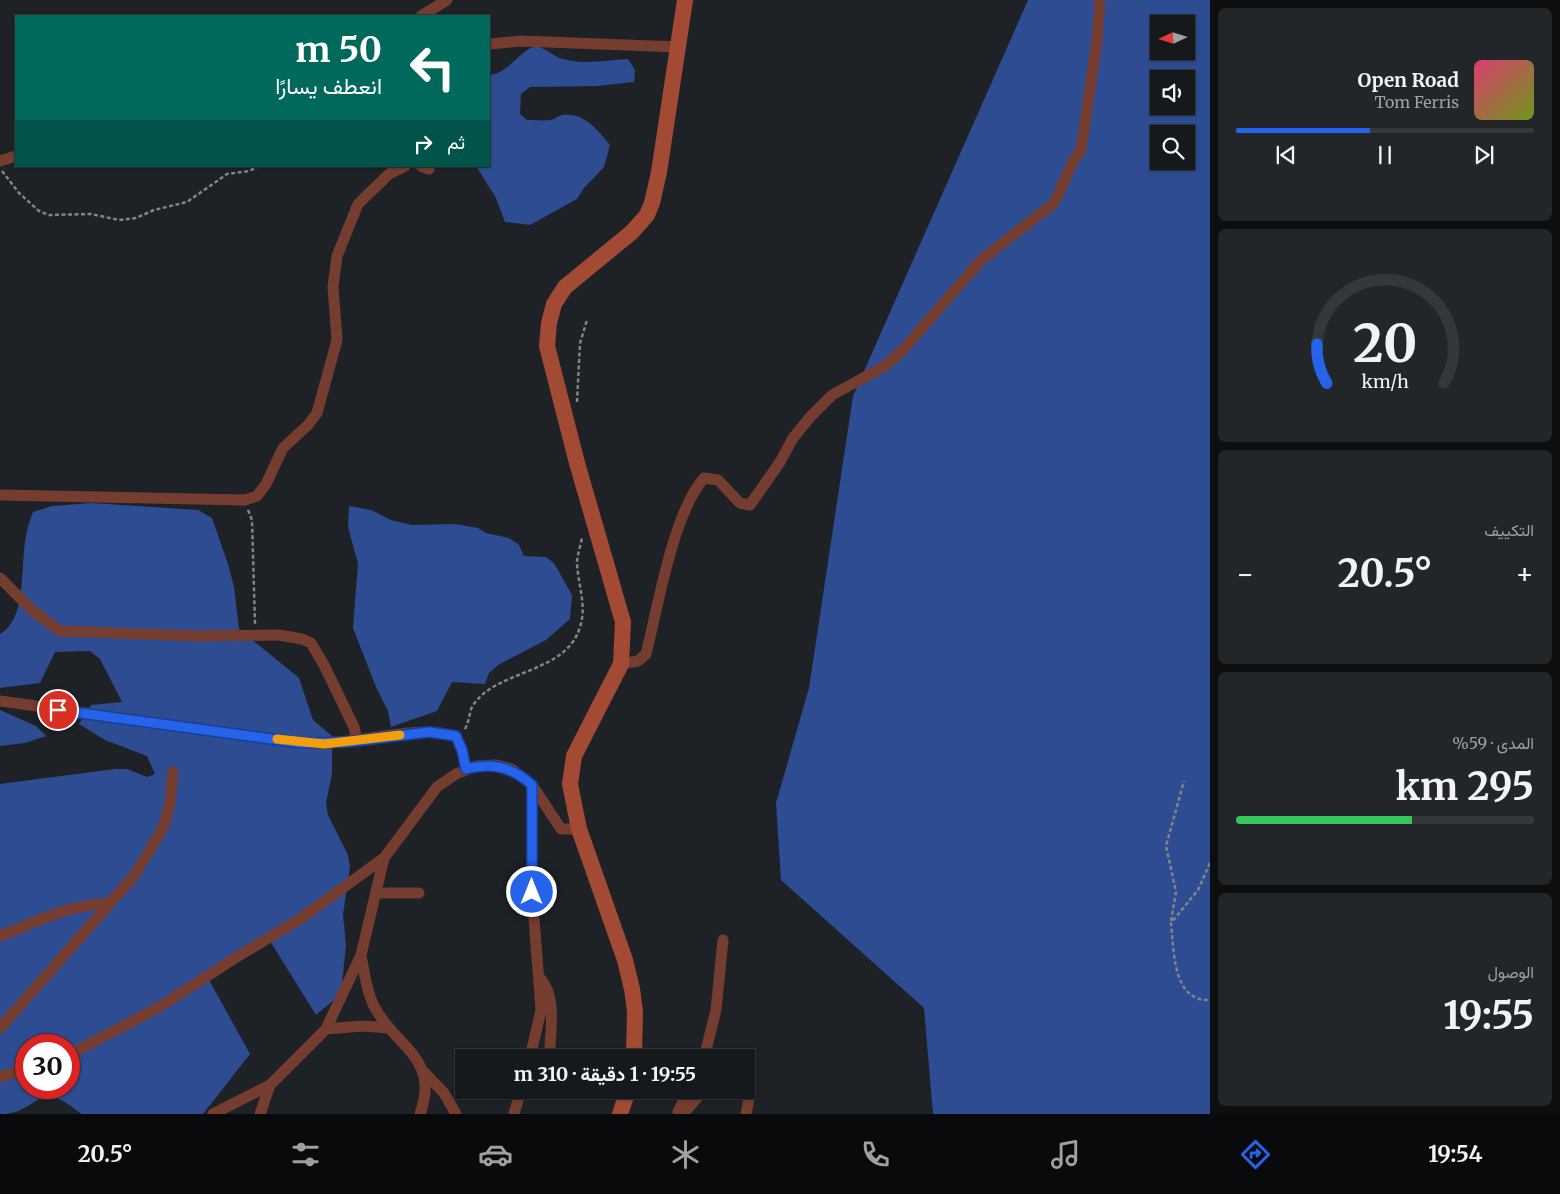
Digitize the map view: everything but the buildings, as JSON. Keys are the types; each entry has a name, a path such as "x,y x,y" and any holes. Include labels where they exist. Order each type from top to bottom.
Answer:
{"street":[{"path":"423,15 447,0"},
{"path":"634,1049 636,1011 629,979 579,829 570,784 574,756 621,664 623,622 567,427 547,346 549,323 554,304 565,287 632,232 647,215 652,203 660,172 685,0"},
{"path":"621,664 638,661 646,654 665,574 682,520 695,489 704,478 718,480 740,503 750,505 780,462 792,438 832,395 884,366 901,352 982,259 1053,204 1059,195 1072,160 1081,150 1098,40 1100,0"},
{"path":"493,44 521,41 679,46"},
{"path":"0,161 15,156"},
{"path":"0,495 244,500 257,496 266,484 283,448 308,425 317,413 337,340 333,287 337,256 358,204 388,174 403,167"},
{"path":"0,578 44,621 60,631 125,635 292,636 311,643 346,710 357,740"},
{"path":"3,703 301,743 324,744 429,732 456,736 462,750 466,769"},
{"path":"213,1114 270,1085 326,1029 361,954 384,858 391,845 437,787 466,769 496,765 512,769 532,785 562,829 579,829"},
{"path":"0,1028 134,876 162,828 170,804 173,772"},
{"path":"532,785 532,892 541,1010 532,1049"},
{"path":"80,1048 161,1006 300,919 384,858"},
{"path":"376,893 419,894"},
{"path":"0,936 62,910 85,905 110,903"},
{"path":"706,1049 716,1010 723,940"},
{"path":"361,954 372,1003 388,1028 444,1093 456,1114"},
{"path":"539,976 546,984 550,1000 550,1048"},
{"path":"326,1029 363,1026 388,1028"},
{"path":"420,1114 425,1099 424,1072"},
{"path":"0,1077 15,1073"},
{"path":"260,1114 270,1085"},
{"path":"514,1114 518,1099"},
{"path":"620,1114 625,1099"},
{"path":"677,1114 684,1099"},
{"path":"683,1114 696,1099"},
{"path":"746,1114 749,1099"}],"path":[{"path":"0,168 19,193 39,211 49,215 91,214 119,220 136,218 154,210 187,202 227,174 249,171 257,167"},
{"path":"567,427 577,400 580,343 587,320"},
{"path":"244,500 252,520 255,600 254,636"},
{"path":"456,736 466,728 472,707 486,694 506,680 551,661 562,652 580,629 583,610 577,561 582,537 581,530"},
{"path":"1184,781 1166,846 1176,892 1171,923 1178,980 1189,993 1202,1001 1210,1000"},
{"path":"1171,923 1198,890 1210,863"}],"shaded area":[{"path":"1028,0 1210,0 1210,1114 933,1114 924,1008 781,880 776,803 809,688 853,396"},
{"path":"535,46 543,48 559,58 571,61 587,62 628,59 635,70 634,82 597,86 530,87 521,94 520,114 527,120 551,120 562,115 577,116 590,123 610,145 604,167 584,188 577,199 530,225 505,222 496,198 477,167 490,167 490,75 502,71"},
{"path":"91,503 198,510 212,518 234,587 239,629 299,678 313,720 332,736 332,774 326,803 328,815 348,855 350,867 343,915 346,945 341,994 316,1015 270,941 209,980 250,1054 203,1114 81,1114 57,1099 80,1099 80,1034 15,1034 15,1099 39,1099 23,1109 0,1114 0,784 115,769 127,769 147,777 155,774 147,756 105,740 79,724 91,705 122,702 100,659 90,651 55,652 40,683 0,688 0,634 14,618 18,606 21,593 25,542 33,512 52,506"},
{"path":"349,506 371,510 391,520 412,525 455,524 478,528 486,533 509,538 519,545 524,556 546,557 554,563 572,595 570,619 546,640 498,665 489,673 485,684 452,682 437,711 391,727 388,711 376,687 353,628 358,564 348,527"},
{"path":"0,710 36,726 46,736 25,743 0,746"}],"slow traffic":[{"path":"277,739 324,744 400,735"}],"route":[{"path":"58,710 234,732 301,743 324,744 429,732 448,733 456,736 462,750 466,769 476,766 496,765 512,769 532,785 532,892"}]}
